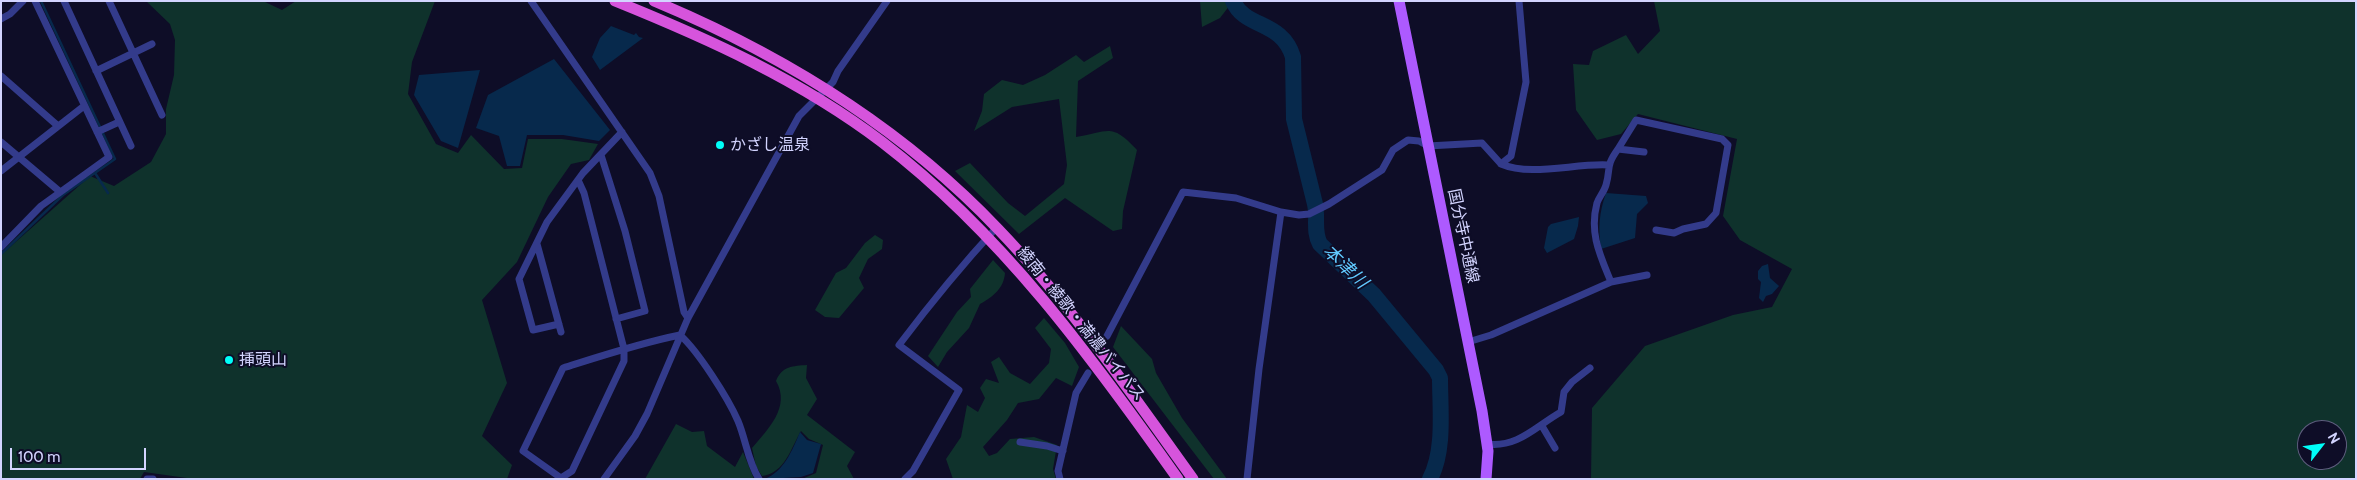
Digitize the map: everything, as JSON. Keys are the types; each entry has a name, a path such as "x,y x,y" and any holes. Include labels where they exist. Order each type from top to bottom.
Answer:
{"highway":[{"name":"綾南・綾歌・満濃バイパス","path":"615,1 720,45 763,67 815,98 888,148 932,183 988,237 1063,322 1193,479"},
{"name":"綾南・綾歌・満濃バイパス","path":"654,1 727,34 825,89 888,132 940,175 997,227 1074,315 1148,426 1178,479"},
{"path":"1148,426 1172,479"},
{"path":"1148,426 1197,479"}],"main road":[{"name":"国分寺中通線","path":"1398,1 1487,444 1486,479"}],"street":[{"path":"1,19 10,14 23,1"},
{"path":"1,247 41,206 59,191 109,157 100,130 84,106 35,1"},
{"path":"64,1 131,146"},
{"path":"109,1 162,115"},
{"path":"531,1 641,157 657,188 684,312 688,318"},
{"path":"604,479 635,436 647,414 688,318 799,116 833,82 838,71 887,1"},
{"path":"1501,164 1511,156 1526,82 1519,1"},
{"path":"96,71 152,44"},
{"path":"1,76 58,126"},
{"path":"1,171 84,106"},
{"path":"1611,282 1594,241 1593,223 1598,202 1606,185 1608,165 1636,120 1722,139 1728,145 1716,213 1706,224 1683,228 1674,233 1656,230"},
{"path":"100,130 119,122"},
{"path":"559,324 533,330 519,279 547,222 578,180 622,132"},
{"path":"1107,336 1183,192 1236,198 1281,212 1299,215 1309,214 1329,204 1382,170 1393,150 1408,140 1419,141 1428,146 1482,143 1501,164 1518,169 1592,164 1608,165"},
{"path":"1,142 59,191"},
{"path":"1618,149 1644,152"},
{"path":"602,155 625,231 645,310 616,319"},
{"path":"578,180 584,193 624,349 624,361 572,471 561,479 523,451 562,368 624,349 680,335"},
{"path":"1248,479 1259,369 1281,212"},
{"path":"905,479 913,471 959,390 899,345 940,290 955,277 997,227"},
{"path":"537,244 561,332"},
{"path":"1468,342 1491,335 1611,282 1647,275"},
{"path":"680,335 693,347 738,420 752,460 753,469 759,479"},
{"path":"1487,444 1499,446 1519,440 1542,426 1560,412 1564,392 1572,382 1590,368"},
{"path":"1060,479 1058,471 1076,393 1088,372"},
{"path":"1542,426 1555,448"},
{"path":"1020,442 1046,446 1063,452"},
{"path":"147,479 153,479"}],"green space":[{"path":"146,1 263,1 282,10 296,1 435,1 412,62 408,94 436,144 458,153 471,135 504,169 522,168 528,139 562,139 598,144 589,160 571,164 548,197 517,262 482,300 507,383 482,436 512,465 507,479 194,479 144,472 140,479 1,479 1,255 90,176 114,186 151,162 166,134 166,109 174,75 175,40 170,24"},
{"path":"1200,1 1228,1 1230,5 1220,18 1202,27"},
{"path":"1654,1 2356,1 2356,479 1591,479 1592,408 1645,346 1733,315 1772,307 1792,269 1740,240 1723,216 1737,139 1638,114 1621,134 1597,140 1576,110 1573,64 1589,65 1593,51 1626,35 1638,54 1660,31"},
{"path":"1110,46 1113,58 1078,81 1076,137 1109,131 1115,132 1137,150 1123,211 1122,229 1113,231 1065,198 1019,234 955,171 970,163 1008,203 1025,216 1064,184 1067,165 1059,99 1012,107 974,131 982,111 984,94 1002,80 1023,85 1045,75 1076,55 1084,62"},
{"path":"875,235 883,240 882,249 868,259 859,278 864,288 839,318 825,317 815,310 836,273 846,268 865,243"},
{"path":"993,260 1005,273 1000,288 980,304 969,328 947,352 938,367 928,356 957,312 971,297 970,289"},
{"path":"1044,318 1065,343 1079,367 1072,386 1056,378 1039,399 1018,403 1007,420 983,447 989,456 997,453 1010,439 1034,437 1057,445 1053,469 1056,479 953,479 946,459 961,437 967,405 978,412 985,398 980,388 986,379 999,383 991,362 999,357 1010,373 1030,384 1049,363 1051,349 1035,328"},
{"path":"1121,326 1152,359 1156,373 1182,418 1227,479 1214,479 1113,347"},
{"path":"807,365 806,378 817,399 807,415 855,452 847,466 854,479 802,479 816,473 823,445 809,439 801,431 786,459 776,470 762,476 756,466 752,448 771,425 779,409 781,400 776,381 778,376 789,368"},
{"path":"676,424 692,432 704,431 707,446 735,467 743,452 754,479 645,479"}],"water":[{"path":"611,26 634,35 636,33 639,37 643,38 600,70 592,57 600,38"},
{"path":"554,59 610,130 599,141 563,135 527,135 520,166 507,166 499,136 476,128 488,95"},
{"path":"480,70 458,148 441,141 414,95 419,75"},
{"path":"1606,193 1646,196 1648,203 1637,214 1635,238 1601,249 1600,221"},
{"path":"1579,217 1574,239 1547,253 1544,248 1548,227 1551,224"},
{"path":"1768,264 1770,278 1779,286 1772,294 1766,296 1763,302 1759,298 1761,282 1758,279 1758,271 1762,266"},
{"path":"800,432 807,440 821,444 813,473 801,477 765,479 782,466"}],"waterway":[{"path":"1,254 63,195 115,159 41,1"},
{"name":"本津川","path":"1233,1 1246,16 1281,37 1288,45 1293,57 1294,119 1315,204 1316,230 1320,244 1374,295 1436,370 1440,378 1440,443 1435,468 1430,479"},
{"path":"95,173 108,193"}],"place":[{"name":"かざし温泉","path":"720,145"},
{"name":"挿頭山","path":"229,360"}]}
